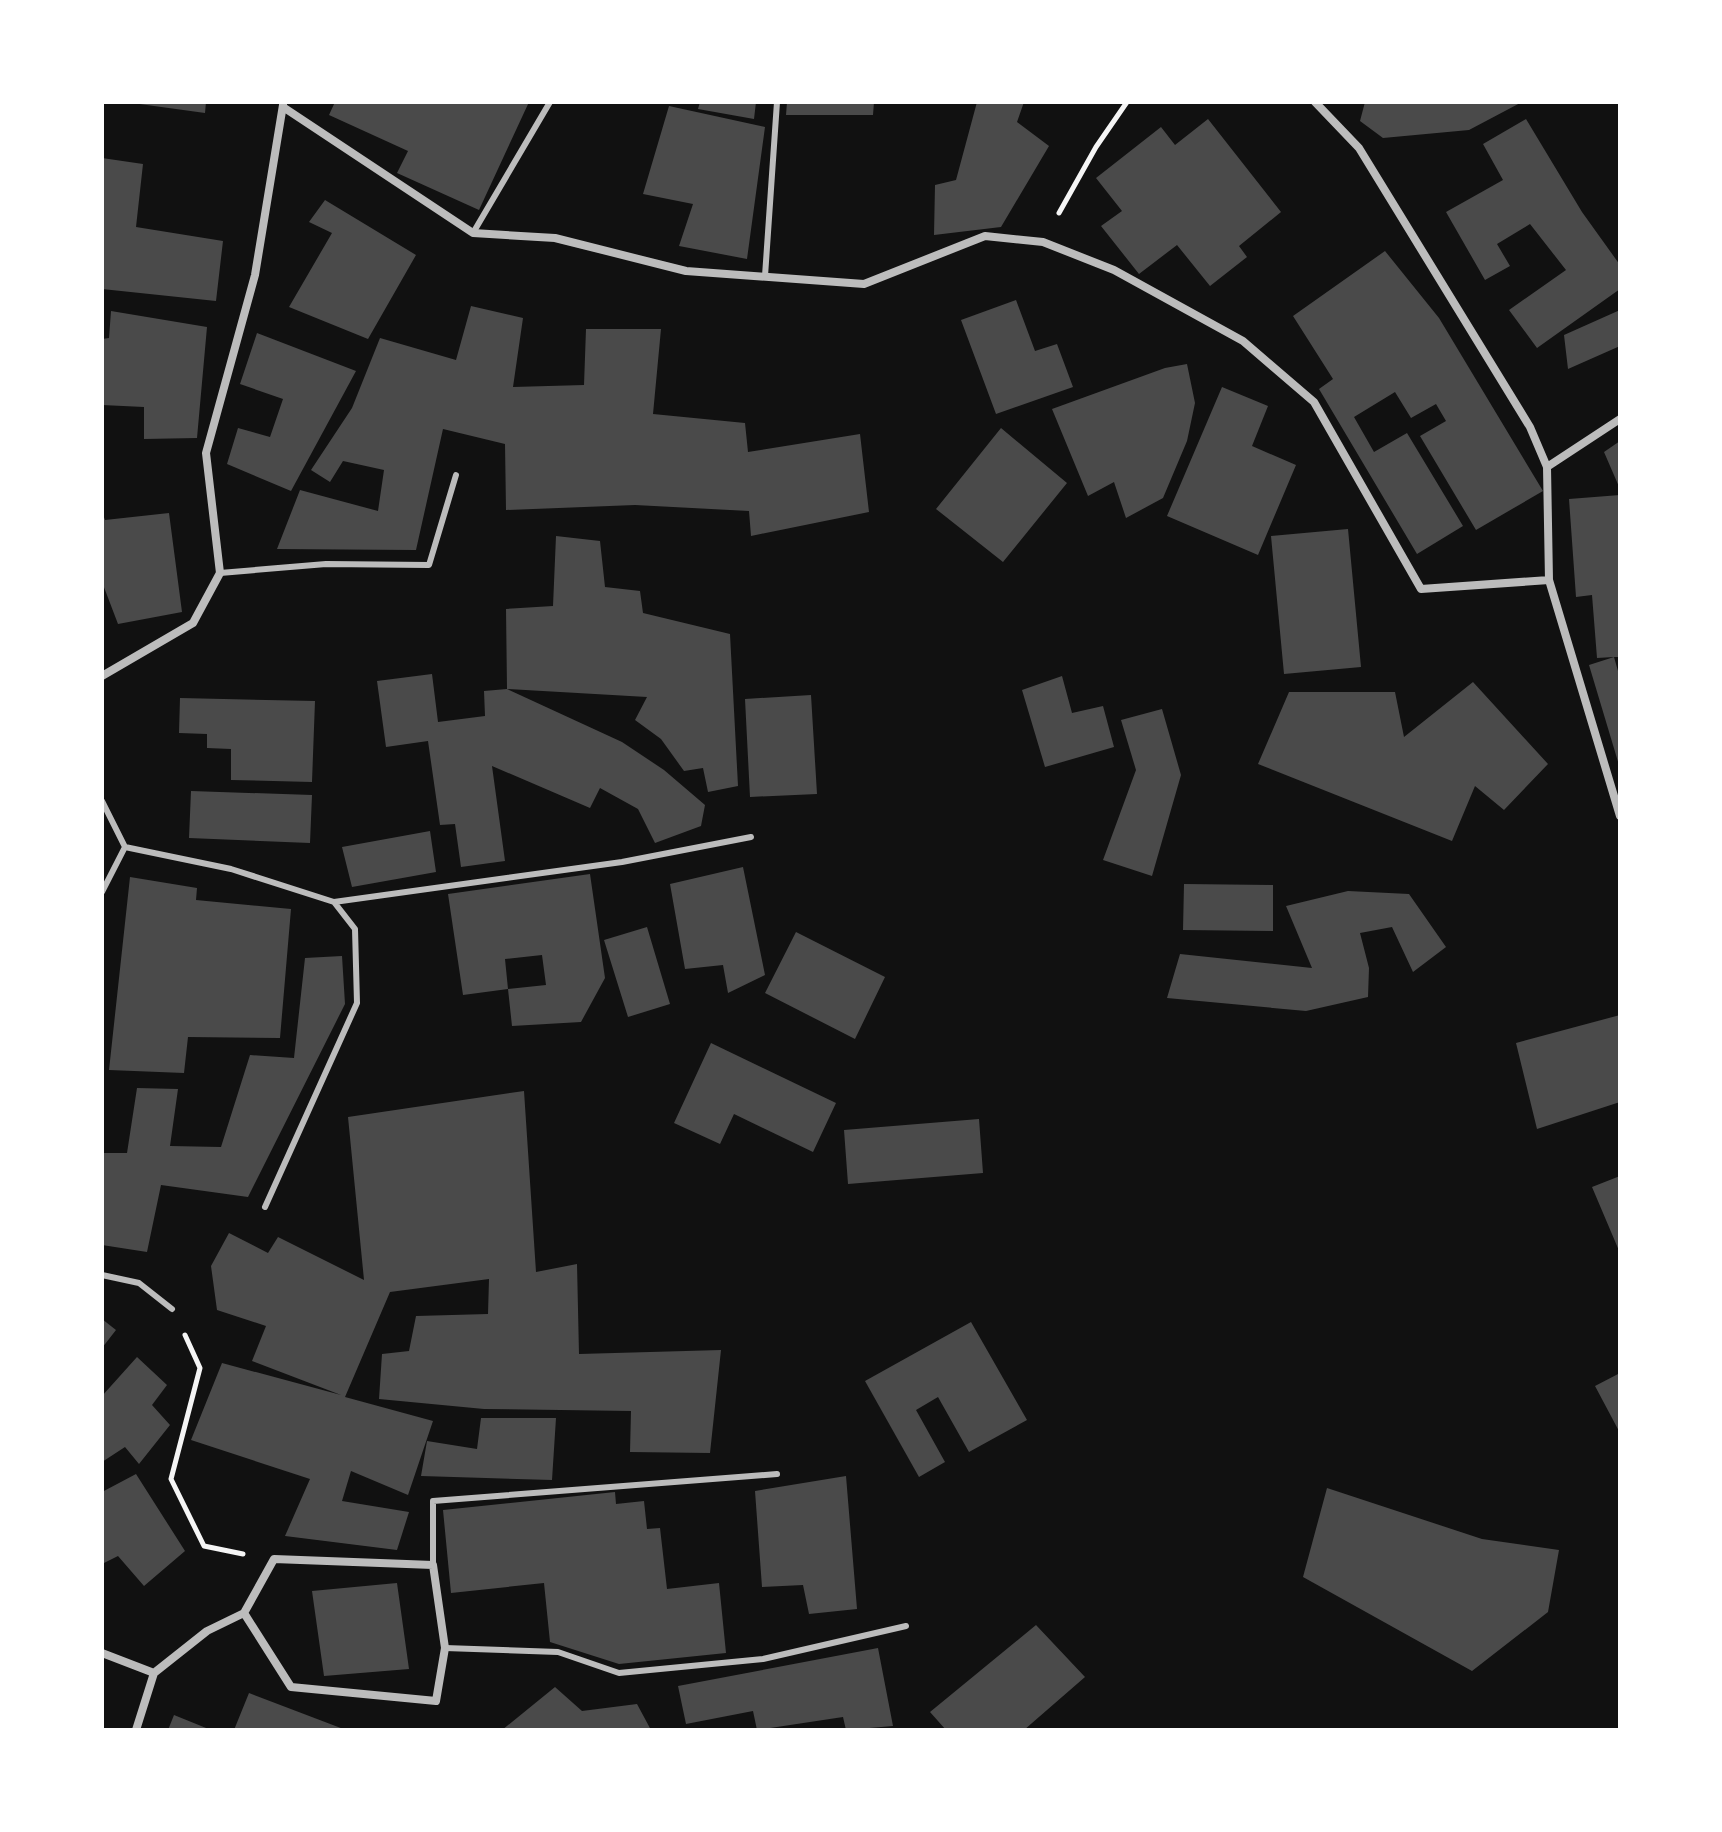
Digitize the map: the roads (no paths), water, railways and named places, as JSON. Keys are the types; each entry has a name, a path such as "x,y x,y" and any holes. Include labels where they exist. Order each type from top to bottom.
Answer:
{"street":[{"path":"1315,102 1359,148 1530,427 1547,467 1549,580 1620,816"},
{"path":"102,676 193,623 220,573 206,453 255,275 283,105 473,233 555,238 686,271 864,284 985,236 1043,242 1114,270 1243,341 1314,402 1421,589 1549,580"},
{"path":"1547,467 1620,419"},
{"path":"136,1730 154,1673 207,1631 244,1613 274,1559 433,1565 445,1648 436,1701 291,1687 244,1613"},
{"path":"102,1653 154,1673"}],"lane":[{"path":"473,233 550,102"},
{"path":"765,276 777,102"},
{"path":"220,573 326,564 429,565 456,475"},
{"path":"102,801 125,847"},
{"path":"125,847 231,869 334,902 622,862 751,837"},
{"path":"102,892 125,847"},
{"path":"265,1207 357,1003 355,929 334,902"},
{"path":"102,1275 139,1283 172,1309"},
{"path":"433,1565 433,1501 777,1474"},
{"path":"445,1648 558,1652 619,1673 763,1659 906,1626"}]}
